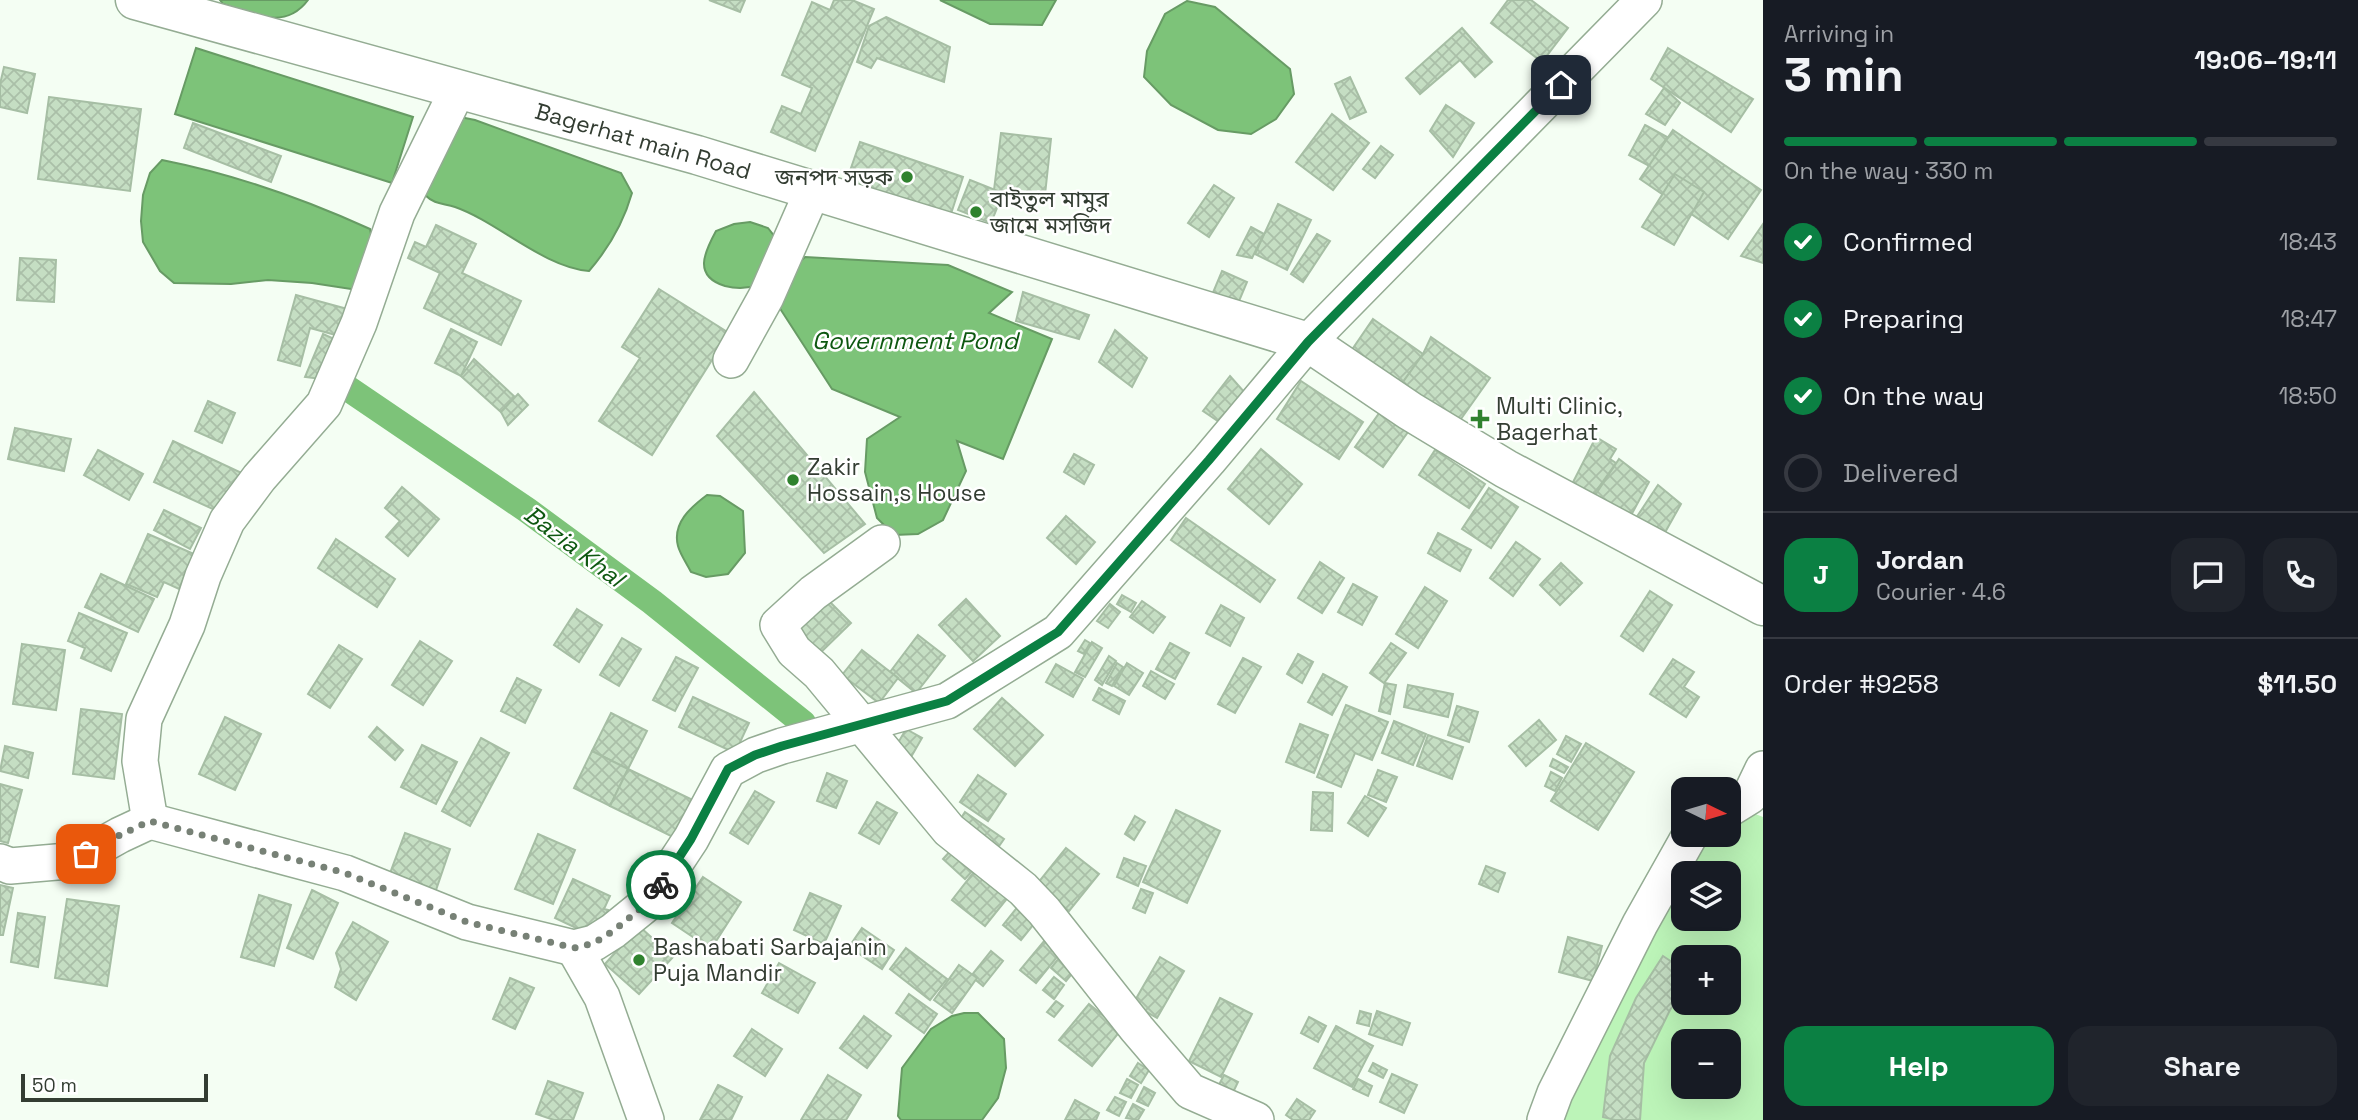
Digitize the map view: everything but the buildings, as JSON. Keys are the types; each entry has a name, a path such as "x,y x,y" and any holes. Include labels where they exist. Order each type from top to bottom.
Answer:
{"main road":[{"name":"Bagerhat main Road","path":"135,0 697,155 1308,342 1410,411 1506,468 1763,606"}],"street":[{"path":"0,863 10,866 68,861 150,821 345,873 467,922 574,948 594,943 650,901 691,839 728,769 755,755 782,746 947,701 1058,632 1308,342 1644,0"},
{"path":"150,821 140,761 144,719 187,625 203,576 227,521 259,478 324,404 359,323 397,213 458,89"},
{"path":"731,360 766,297 813,190"},
{"path":"882,542 813,593 778,625 794,651 820,673 850,726 908,783 949,830 1023,889 1044,911 1137,1029 1190,1091 1256,1120"},
{"path":"1741,801 1750,796 1763,769"},
{"path":"1545,1120 1555,1093 1640,924 1683,847"},
{"path":"574,948 602,997 646,1120"}],"shaded area":[{"path":"1745,810 1763,817 1763,1120 1556,1120 1671,884 1671,931 1741,931 1741,861 1682,861 1689,847 1741,847 1741,812"}],"water":[{"path":"220,0 308,0 299,9 279,18 246,12 223,4"},
{"path":"940,0 1056,0 1042,25 990,24"},
{"path":"1187,1 1215,7 1290,69 1294,94 1276,119 1251,134 1218,130 1171,105 1144,77 1147,51 1165,14"},
{"path":"196,48 413,117 392,183 175,114"},
{"path":"460,117 621,173 632,193 629,203 615,234 589,271 555,261 471,214 436,202 425,195"},
{"path":"162,160 268,188 370,229 376,260 365,283 351,289 268,280 231,284 174,283 160,271 143,242 143,195 150,173"},
{"path":"750,222 768,228 778,241 758,285 738,288 715,282 708,276 704,263 716,231 734,224"},
{"name":"Government Pond","path":"805,257 948,265 1012,292 989,313 1052,339 1003,459 957,441 966,471 943,520 918,534 894,535 877,518 865,472 867,439 900,417 832,389 779,307 795,266"},
{"path":"707,495 720,496 743,511 745,553 728,574 706,577 691,572 679,549 677,538 684,516"},
{"path":"978,1013 1004,1039 1006,1068 998,1098 982,1120 901,1120 898,1116 902,1068 931,1029 952,1016"}],"waterway":[{"name":"Bazia Khal","path":"337,381 527,510 652,602 803,723"}],"way so far":[{"path":"86,854 150,821 345,873 467,922 574,948 594,943 613,931 650,901 661,885"}],"place":[{"name":"জনপদ সড়ক","path":"907,177"},
{"name":"বাইতুল মামুর জামে মসজিদ","path":"976,212"},
{"name":"Multi Clinic, Bagerhat","path":"1480,419"},
{"name":"Zakir Hossain,s House","path":"793,480"},
{"name":"Bashabati Sarbajanin Puja Mandir","path":"639,960"}],"route":[{"path":"661,885 691,839 728,769 755,755 782,746 947,701 1058,632 1308,342 1561,85"}]}
